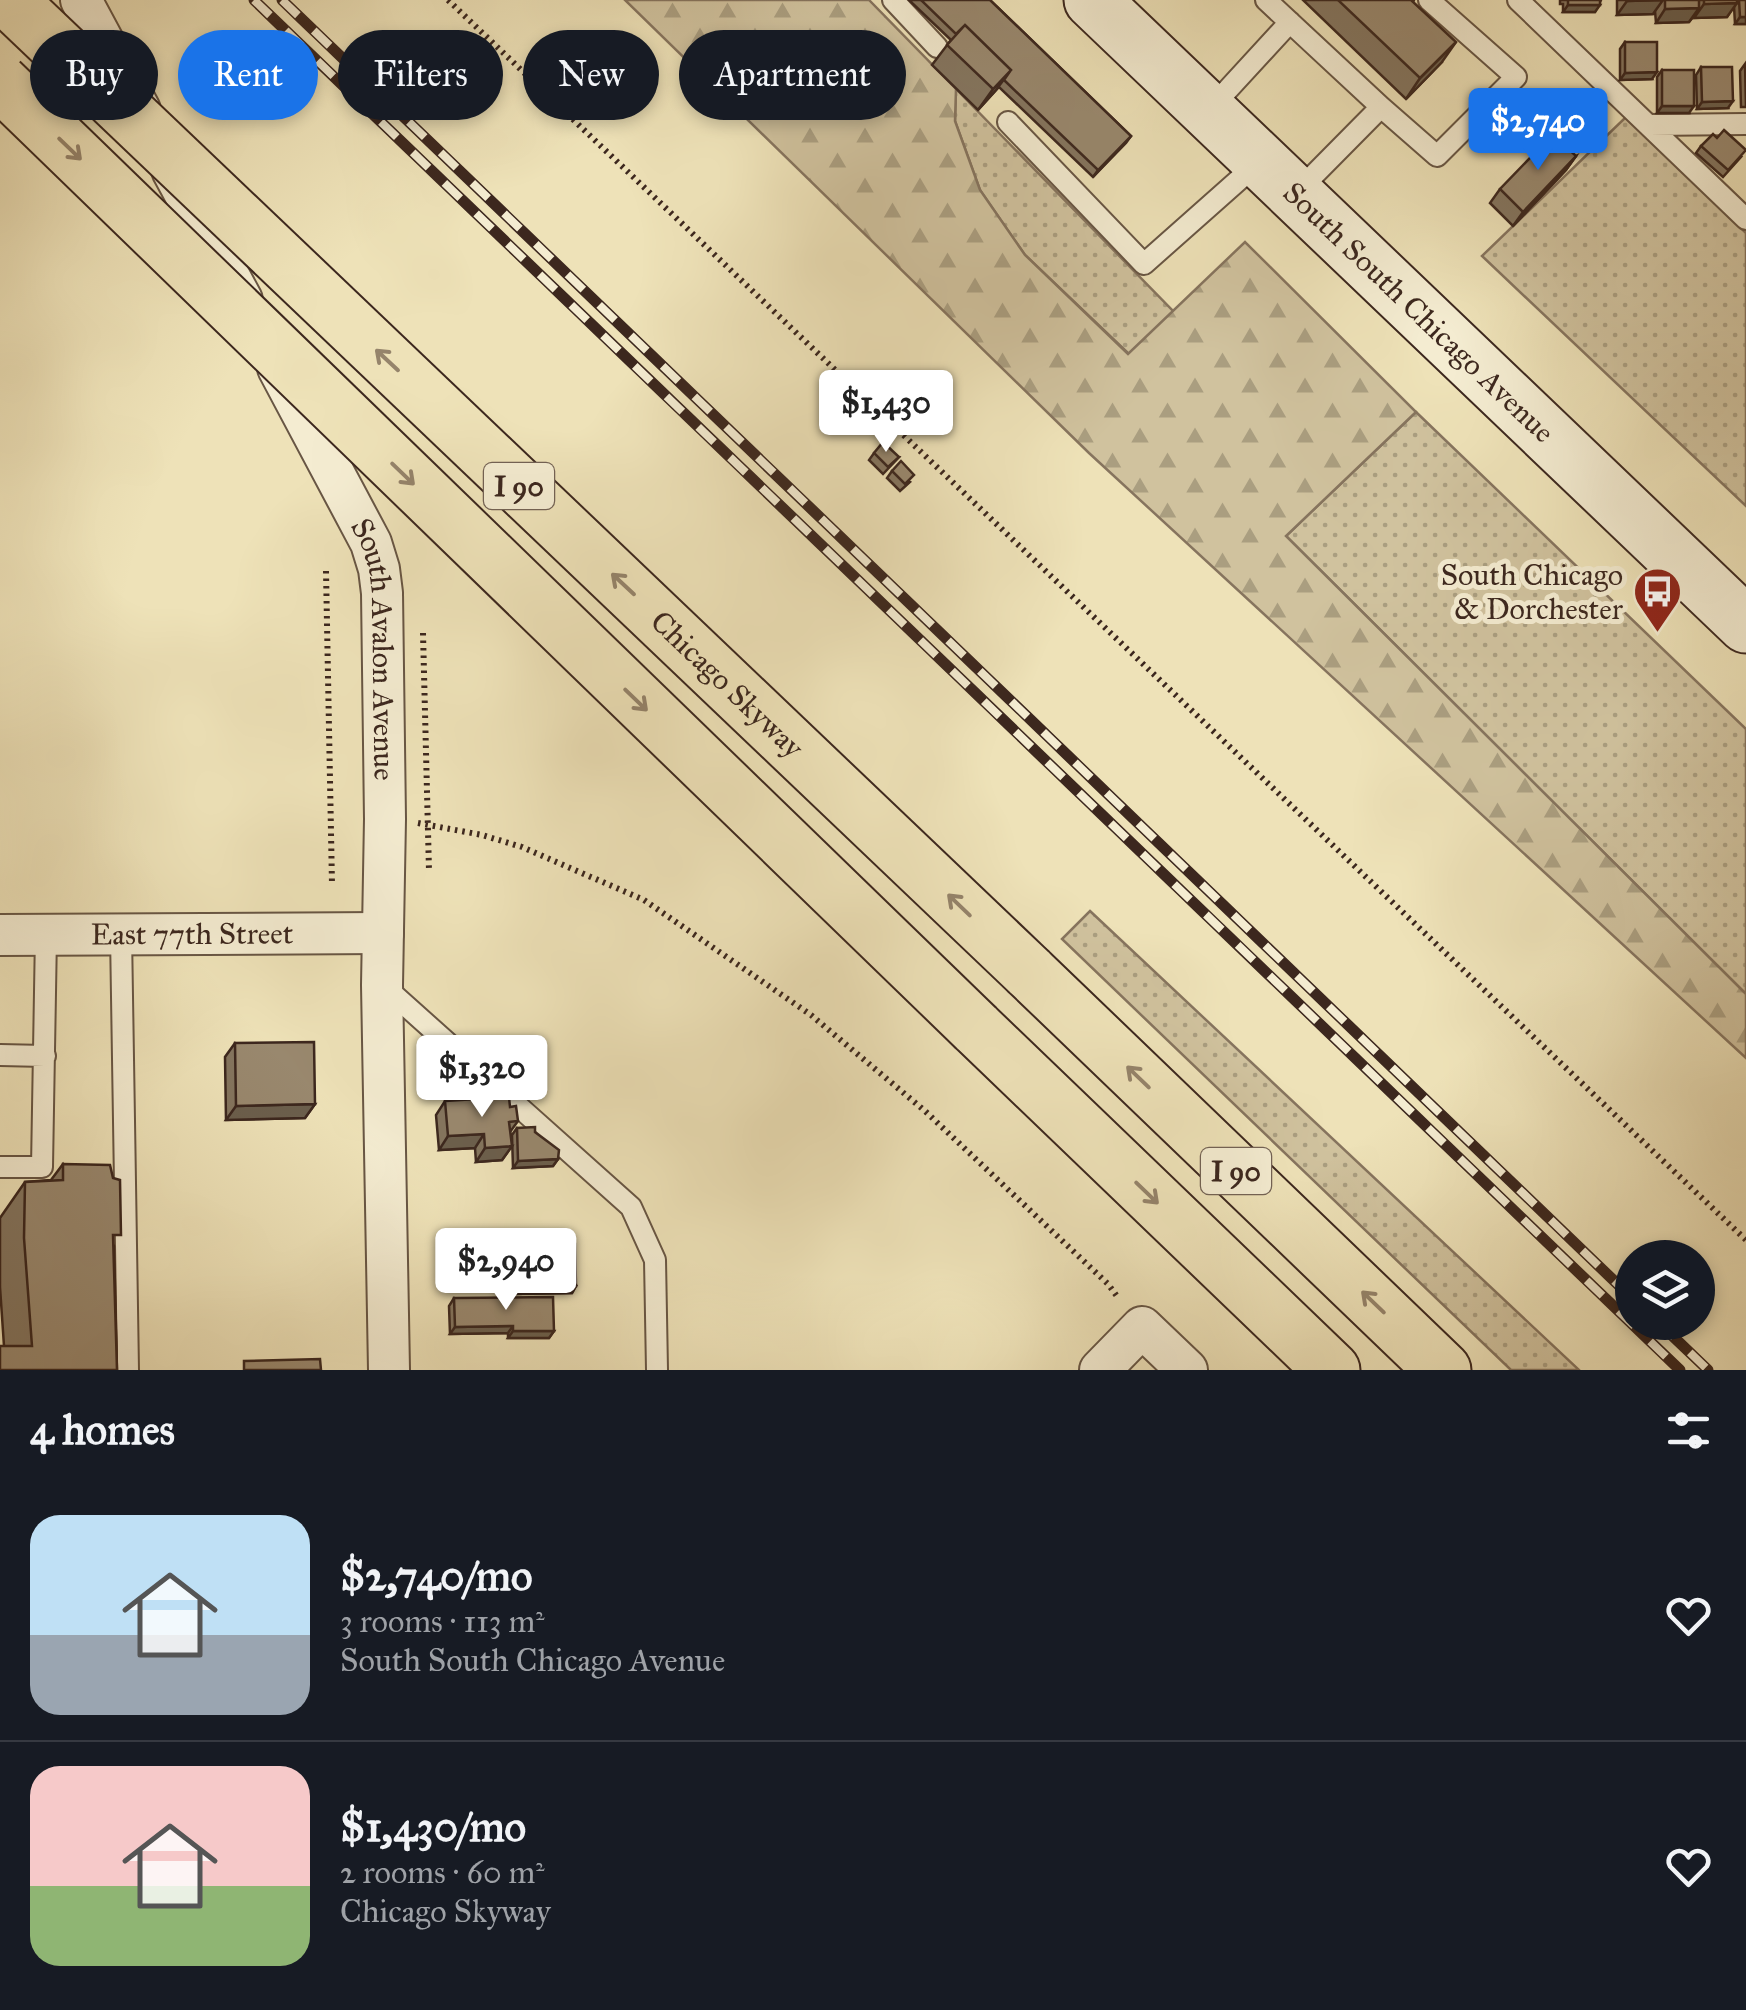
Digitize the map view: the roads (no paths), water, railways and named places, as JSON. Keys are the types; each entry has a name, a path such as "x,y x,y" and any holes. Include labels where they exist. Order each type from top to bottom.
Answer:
{"highway":[{"name":"Chicago Skyway","path":"9,0 1443,1370"},
{"name":"I 90","path":"0,82 1332,1370"}],"main road":[{"name":"South South Chicago Avenue","path":"1092,0 1746,625"}],"street":[{"name":"South Avalon Avenue","path":"82,0 371,544 379,568 384,616 382,985 389,1370"},
{"name":"East 77th Street","path":"0,935 384,933"},
{"path":"1100,1370 1142,1327 1186,1370"}],"lane":[{"path":"893,0 937,47"},
{"path":"1266,0 1437,156 1516,78 1428,0"},
{"path":"1518,0 1746,219"},
{"path":"1208,111 1290,22"},
{"path":"1008,122 1144,264 1381,107"},
{"path":"1649,125 1746,124"},
{"path":"0,1167 42,1168 46,934"},
{"path":"122,934 128,1370"},
{"path":"382,985 631,1207 655,1260 657,1370"},
{"path":"0,1055 45,1056"}],"railway":[{"path":"254,0 1680,1370"},
{"path":"282,0 1615,1282"},
{"path":"1677,1340 1708,1370"}],"place":[{"name":"South Chicago & Dorchester","path":"1658,634"}]}
